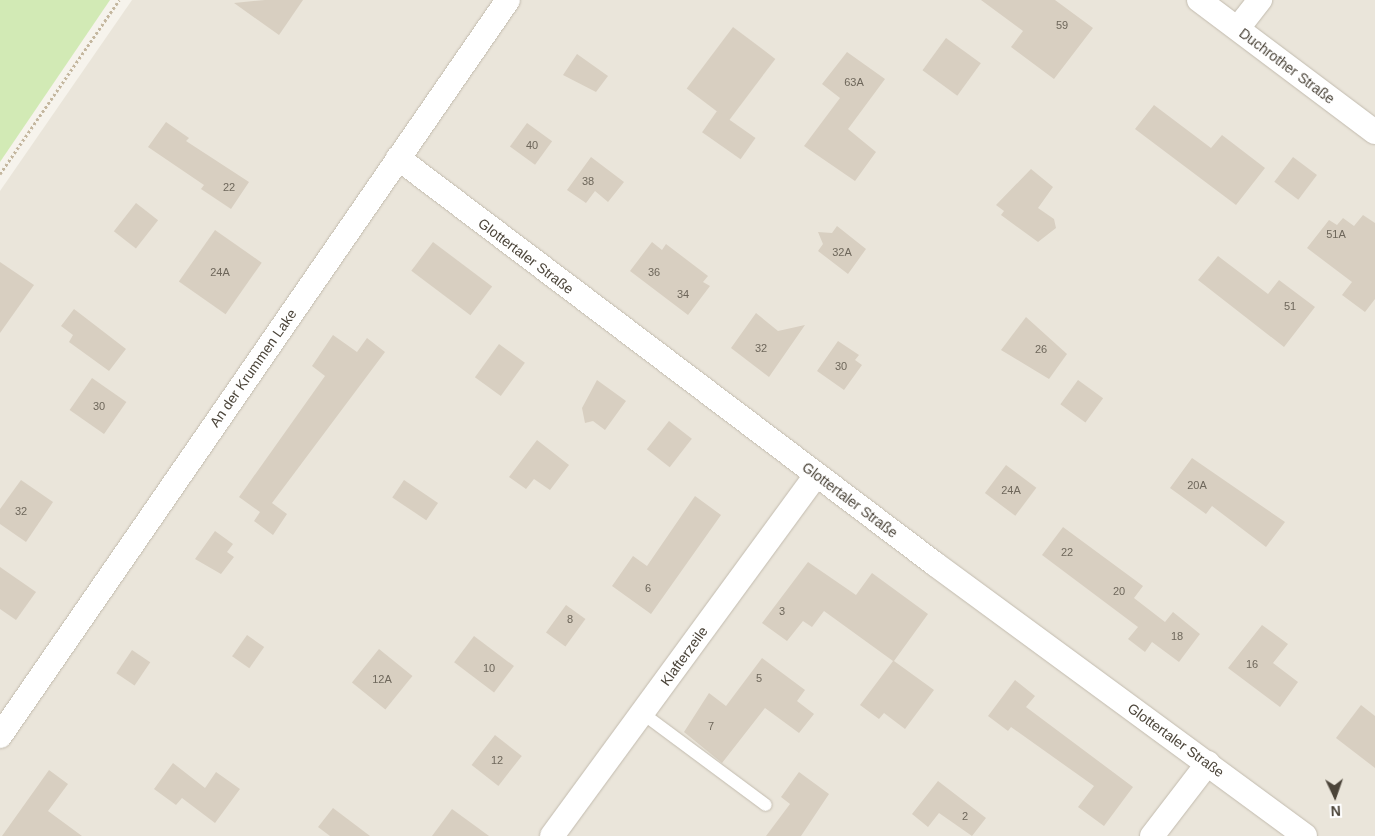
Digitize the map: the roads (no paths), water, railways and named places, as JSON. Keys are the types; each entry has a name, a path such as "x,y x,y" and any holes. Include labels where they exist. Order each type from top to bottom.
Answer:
{"street":[{"name":"An der Krummen Lake","path":"0,736 508,0"},
{"name":"Duchrother Straße","path":"1199,0 1375,132"},
{"path":"1238,28 1260,0"},
{"name":"Glottertaler Straße","path":"398,158 816,475 1306,836"},
{"name":"Klafterzeile","path":"552,836 816,475"},
{"path":"1152,836 1208,763"}],"lane":[{"path":"642,713 766,805"}]}
